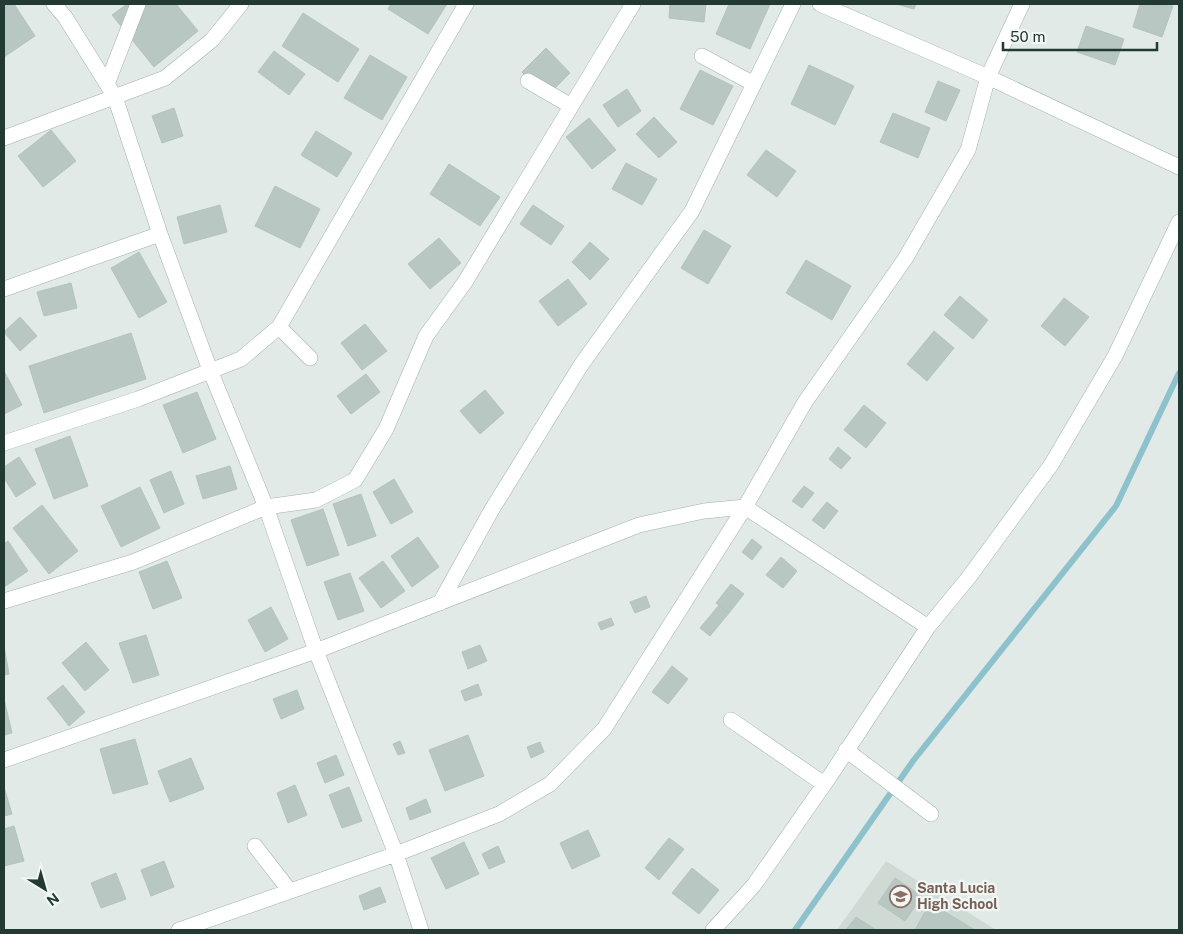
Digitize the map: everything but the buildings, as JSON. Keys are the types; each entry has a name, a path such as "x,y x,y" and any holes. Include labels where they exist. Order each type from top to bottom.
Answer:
{"street":[{"path":"54,4 65,17 111,91 160,234 210,370 266,506 316,651 396,854 421,930"},
{"path":"111,91 138,4"},
{"path":"4,138 111,91 165,78 212,40 241,4"},
{"path":"4,443 138,399 241,359 280,327 466,4"},
{"path":"4,601 133,562 266,506 316,500 355,480 386,429 426,336 465,282 633,4"},
{"path":"440,602 491,511 581,365 692,211 793,4"},
{"path":"820,4 988,77 1179,166"},
{"path":"179,930 396,854 499,814 550,784 604,728 746,507 805,402 905,259 968,150 988,77 1022,4"},
{"path":"702,56 754,84"},
{"path":"528,81 571,106"},
{"path":"713,930 754,885 824,784 928,627 969,577 1051,465 1115,356 1179,222"},
{"path":"4,289 160,234"},
{"path":"280,327 310,358"},
{"path":"4,760 316,651 639,525 704,511 746,507 928,627"},
{"path":"731,720 824,784"},
{"path":"846,750 931,814"},
{"path":"255,846 290,891"}],"shaded area":[{"name":"Santa Lucia High School","path":"886,861 996,930 837,930"}],"waterway":[{"path":"795,930 913,761 1116,506 1179,373"}],"place":[{"name":"Santa Lucia High School","path":"901,896"}]}
